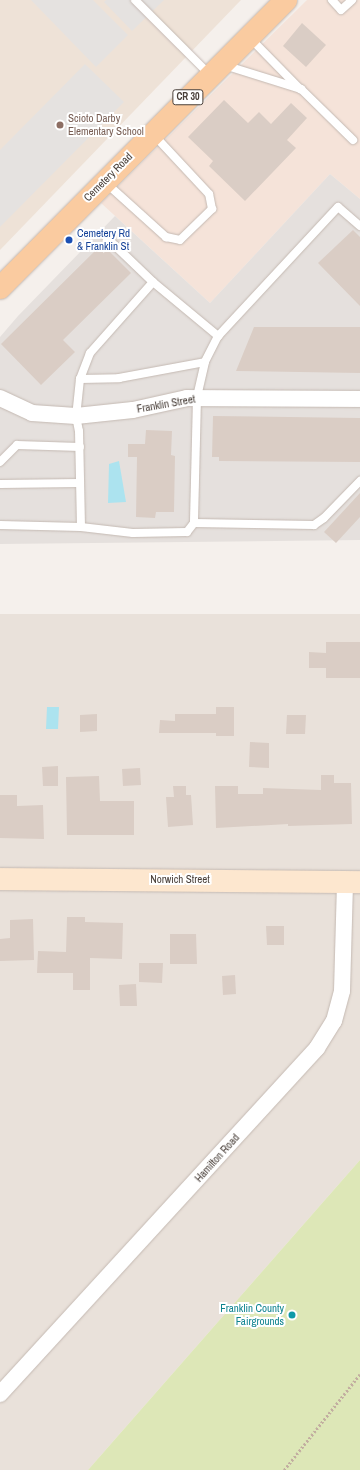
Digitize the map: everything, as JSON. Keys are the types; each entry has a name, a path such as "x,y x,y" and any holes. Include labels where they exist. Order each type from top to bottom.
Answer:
{"main road":[{"name":"Cemetery Road","path":"0,288 104,181 286,0"},
{"name":"Norwich Street","path":"0,879 353,882"}],"street":[{"name":"Franklin Street","path":"0,398 32,413 76,416 94,416 197,398 360,399"},
{"name":"Hamilton Road","path":"0,1394 317,1048 334,1021 342,991 353,882"}],"lane":[{"path":"135,0 216,70 301,89"},
{"path":"332,0 341,10 352,0"},
{"path":"249,36 354,140"},
{"path":"104,181 166,238 180,240 212,209 209,194 152,133"},
{"path":"0,525 81,527 133,532 187,532 194,523 197,398 205,362 218,336 338,207 360,226"},
{"path":"106,237 153,282 218,336"},
{"path":"81,527 80,447 76,416 80,379 90,353 153,282"},
{"path":"80,379 119,378 205,362"},
{"path":"0,462 17,445 80,447"},
{"path":"194,523 314,525 324,518 360,481"},
{"path":"0,484 80,483"}],"path":[{"path":"284,1470 360,1374"}],"shaded area":[{"name":"Scioto Darby Elementary School","path":"0,0 241,0 0,250"},
{"path":"31,0 93,0 128,35 96,67"},
{"path":"106,0 164,0 132,31 104,2"},
{"path":"307,0 360,0 360,199 330,174 210,303 101,203"},
{"path":"85,64 124,102 0,227 0,150"},
{"path":"330,174 360,199 360,540 0,544 0,337 18,316 115,216 210,303"},
{"path":"0,614 360,614 360,1160 88,1470 0,1470"}],"green space":[{"name":"Franklin County Fairgrounds","path":"360,1160 360,1470 88,1470"}],"water":[{"path":"119,461 126,502 108,503 109,464"},
{"path":"47,707 59,707 58,729 46,729"}],"building":[{"path":"302,23 326,45 306,67 283,46"},
{"path":"224,100 248,123 259,112 271,124 291,103 307,118 287,140 296,148 245,201 209,166 213,161 188,137"},
{"path":"353,230 360,237 360,306 318,263"},
{"path":"102,244 131,273 63,340 75,352 41,385 1,344"},
{"path":"254,327 360,327 360,373 236,371"},
{"path":"213,416 360,418 360,462 219,461 219,457 212,457"},
{"path":"146,430 172,431 171,455 175,456 174,512 156,512 155,518 136,517 137,457 128,457 128,444 145,444"},
{"path":"360,493 360,517 336,543 324,532"},
{"path":"326,642 360,642 360,678 326,678 326,668 309,668 309,652 326,653"},
{"path":"216,707 234,707 234,736 216,736 216,733 159,733 160,720 175,721 175,714 216,714"},
{"path":"97,714 97,731 80,732 80,715"},
{"path":"287,715 306,715 305,734 286,734"},
{"path":"250,742 269,743 269,768 249,767"},
{"path":"58,766 58,786 43,786 42,767"},
{"path":"140,768 141,785 123,786 122,769"},
{"path":"321,775 334,775 334,783 351,783 352,824 288,826 288,824 216,828 215,786 238,786 238,794 263,794 263,788 321,790"},
{"path":"99,776 100,801 134,801 134,835 67,835 66,777"},
{"path":"173,786 186,786 186,795 191,795 193,825 168,827 166,797 174,797"},
{"path":"0,795 17,795 17,806 43,805 44,839 0,838"},
{"path":"67,917 85,917 85,922 123,923 122,959 90,958 90,990 73,990 73,973 37,973 38,951 66,952"},
{"path":"33,919 34,960 0,961 0,939 10,938 10,920"},
{"path":"266,926 284,926 284,945 267,945"},
{"path":"170,934 196,934 197,964 170,964"},
{"path":"139,963 163,963 162,983 139,982"},
{"path":"235,975 236,994 223,995 222,976"},
{"path":"136,984 137,1006 120,1006 119,985"}],"place":[{"name":"Scioto Darby Elementary School","path":"60,125"},
{"name":"Cemetery Rd & Franklin St","path":"69,240"},
{"name":"Franklin County Fairgrounds","path":"292,1315"}]}
